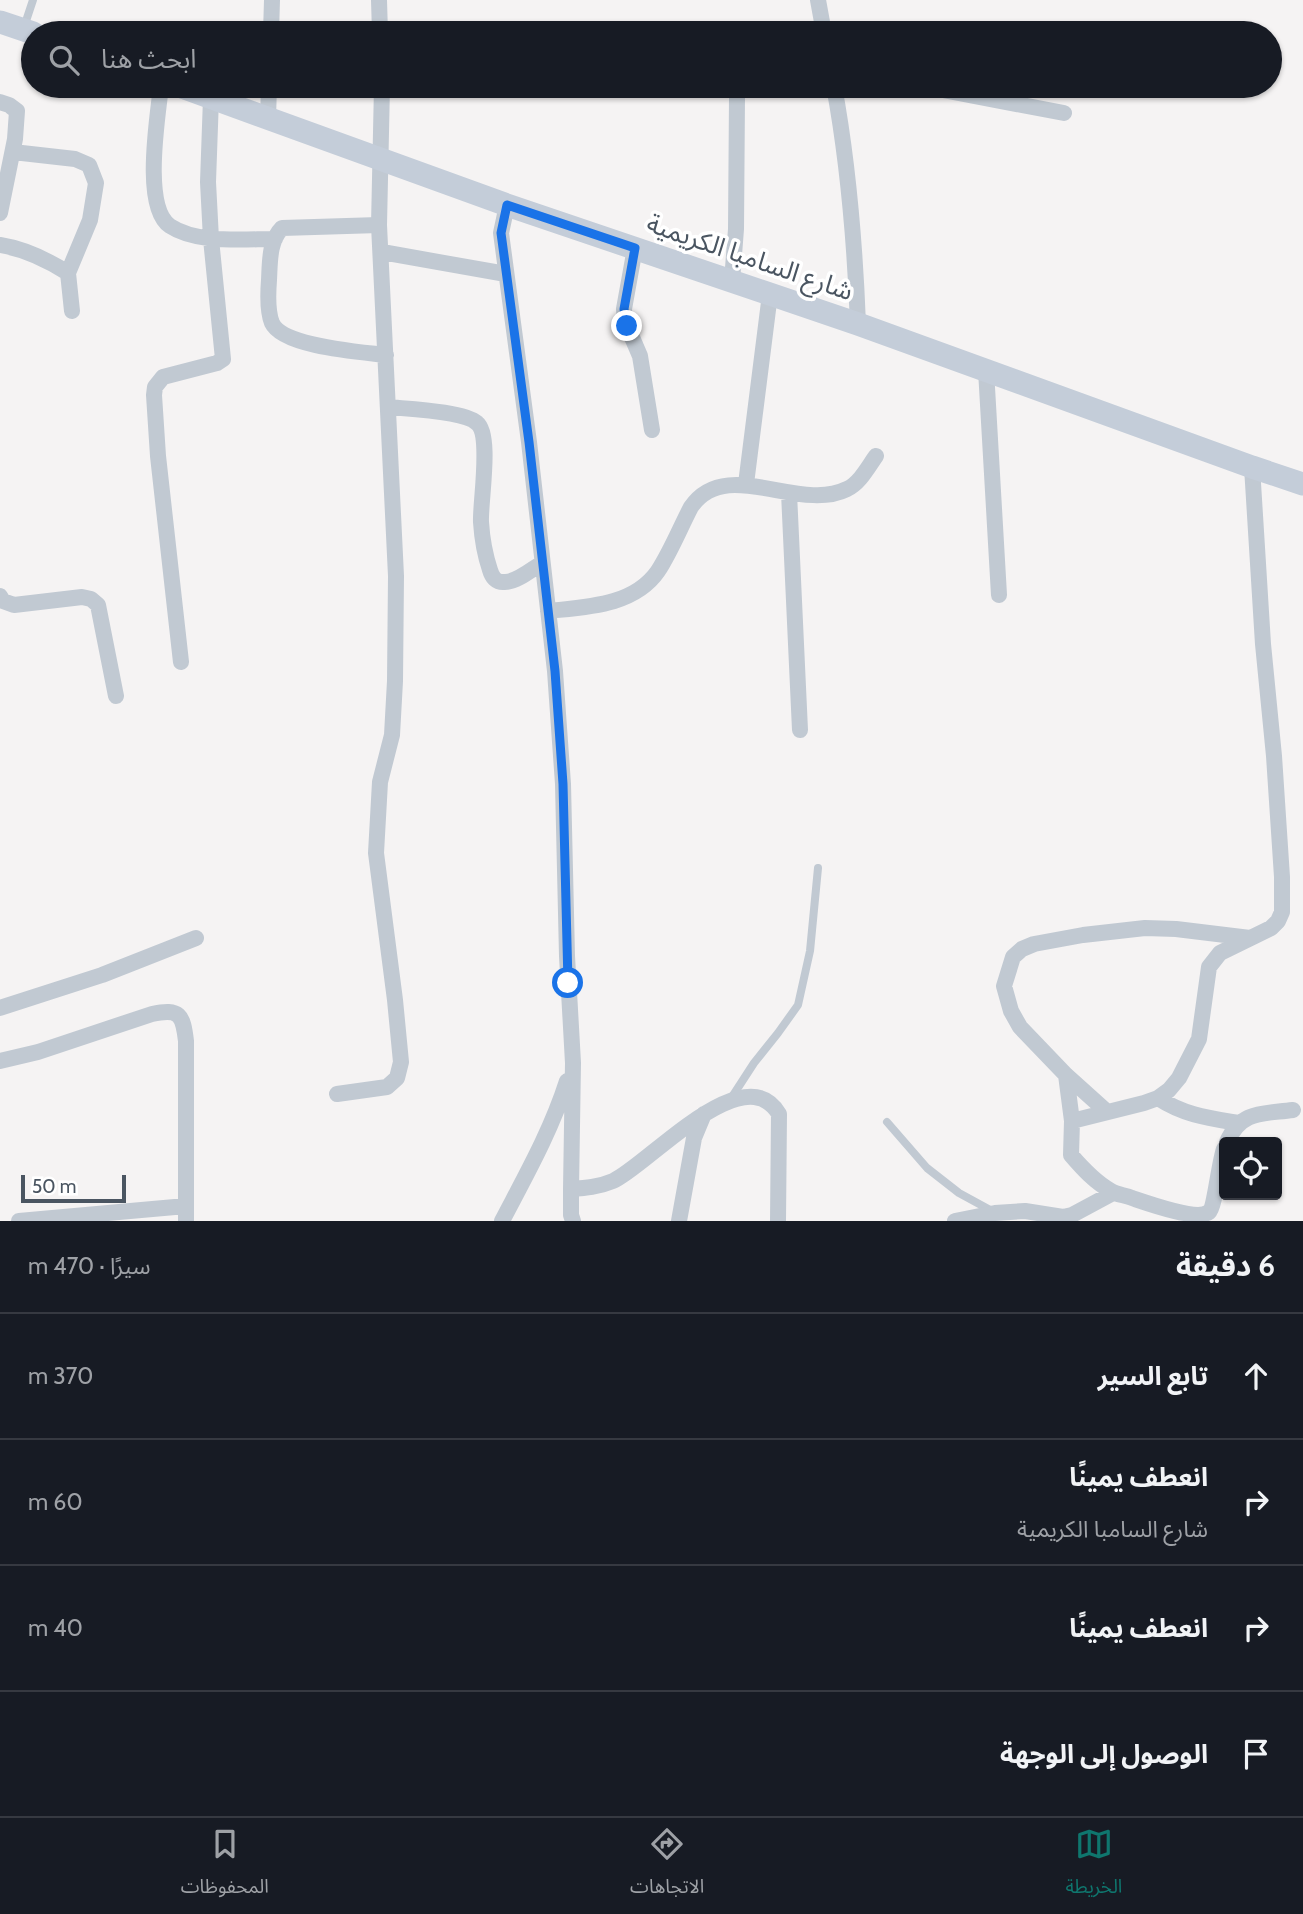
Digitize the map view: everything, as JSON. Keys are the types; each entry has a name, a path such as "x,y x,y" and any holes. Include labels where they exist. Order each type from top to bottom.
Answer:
{"main road":[{"path":"0,22 21,30"},
{"name":"شارع السامبا الكريمية","path":"211,98 507,205 858,324 1303,484"}],"street":[{"path":"271,21 272,0"},
{"path":"379,0 380,21"},
{"path":"818,0 822,21"},
{"path":"160,98 154,151 155,199 161,217 168,225 180,231 211,239 275,239"},
{"path":"181,662 158,456 154,395 155,387 163,377 217,363 223,359 208,182 211,98"},
{"path":"268,118 269,98"},
{"path":"337,1094 387,1087 397,1078 401,1062 376,853 380,782 392,735 395,705 396,576 379,225 382,98"},
{"path":"732,281 736,229 737,98"},
{"path":"839,98 856,271 858,324"},
{"path":"985,98 1064,113"},
{"path":"0,102 17,111 13,152 0,213"},
{"path":"13,152 75,159 89,165 96,183 90,220 68,273 72,311"},
{"path":"507,205 501,233 529,442 555,671 563,784 567,956 573,1063 573,1221"},
{"path":"379,225 286,226 275,239 270,260 268,293 273,326 287,337 327,347 386,355"},
{"path":"0,245 38,256 68,273"},
{"path":"635,248 624,309 625,321 640,356 652,430"},
{"path":"382,252 506,274"},
{"path":"746,484 770,294"},
{"path":"986,370 999,595"},
{"path":"388,407 445,413 467,417 478,423 484,432 485,445 481,523 486,560 493,578 506,583 542,563"},
{"path":"548,611 612,602 631,595 645,585 658,571 698,497 705,491 746,484 789,494 818,495 847,489 858,482 876,456"},
{"path":"1072,1121 1144,1103 1169,1090 1179,1078 1199,1039 1209,967 1220,953 1271,928 1282,912 1274,756 1252,467"},
{"path":"789,494 800,730"},
{"path":"0,596 3,601 14,605 82,597 92,599 98,605 116,696"},
{"path":"1106,1111 1066,1075 1020,1027 1011,1011 1004,986 1013,957 1034,944 1083,934 1145,928 1250,938"},
{"path":"0,1008 102,975 196,938"},
{"path":"0,1061 38,1052 164,1011 179,1014 183,1021 186,1041 186,1213 147,1208 66,1219 19,1221"},
{"path":"502,1221 557,1114 573,1063"},
{"path":"1066,1075 1072,1121 1071,1155 1089,1175 1113,1193 1167,1211 1201,1217 1208,1214 1213,1206 1219,1166"},
{"path":"571,1189 595,1187 615,1180 673,1134 704,1114 728,1103 751,1097 760,1098 769,1102 779,1114 778,1221"},
{"path":"1158,1098 1174,1108 1196,1115 1238,1123"},
{"path":"1230,1137 1238,1123 1252,1115 1293,1110"},
{"path":"680,1221 694,1138 704,1114"},
{"path":"955,1221 995,1213 1025,1211 1063,1217 1113,1193"}],"lane":[{"path":"30,21 33,0"},
{"path":"728,1103 798,1005 810,951 818,868"},
{"path":"887,1122 927,1168 959,1193 995,1213"}],"route":[{"path":"568,983 563,784 555,671 529,442 501,233 507,205 635,248 624,309 627,326"}]}
